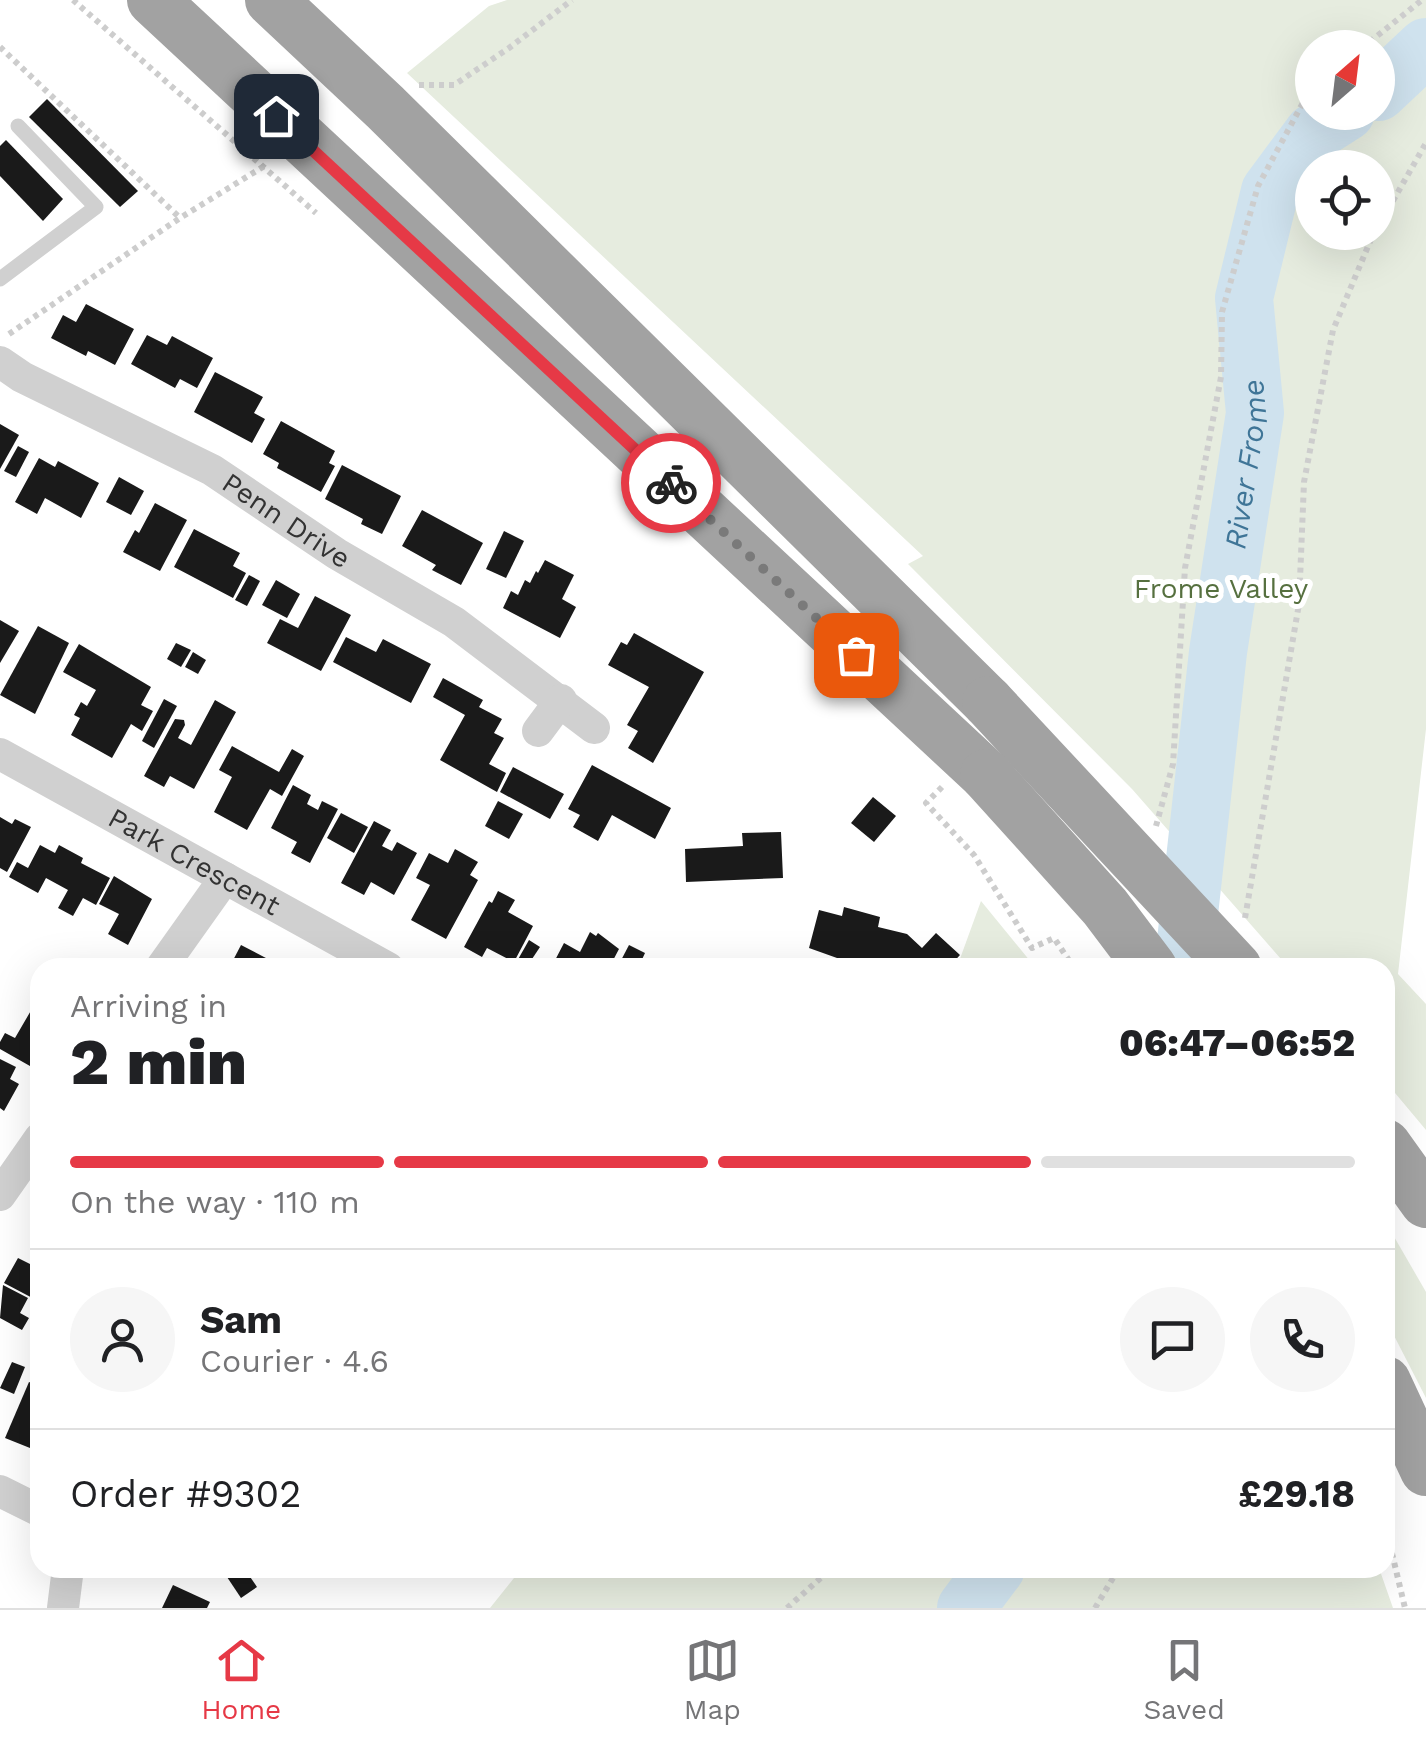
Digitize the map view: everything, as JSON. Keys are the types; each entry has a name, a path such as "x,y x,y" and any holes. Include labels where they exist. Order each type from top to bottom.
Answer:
{"highway":[{"path":"152,0 300,138 964,781 1105,907 1144,958"},
{"path":"271,0 386,107 1238,952"},
{"path":"1395,1159 1426,1202"},
{"path":"1395,1403 1426,1470"}],"street":[{"name":"Penn Drive","path":"0,362 22,377 212,470 336,554 454,622 594,728"},
{"path":"538,731 561,700"},
{"name":"Park Crescent","path":"0,754 370,958"},
{"path":"168,958 225,878"},
{"path":"0,1195 30,1152"},
{"path":"0,1491 30,1506"},
{"path":"63,1608 67,1578"}],"lane":[{"path":"0,279 96,207 18,126"}],"path":[{"path":"386,107 408,85 454,85 572,0"},
{"path":"1384,30 1422,0"},
{"path":"0,47 180,218"},
{"path":"1153,838 1174,764 1185,568 1222,376 1222,312 1258,186 1295,117"},
{"path":"0,340 180,218 264,167 300,138"},
{"path":"1395,197 1426,143"},
{"path":"1238,952 1299,604 1304,482 1311,444 1333,330 1367,250"},
{"path":"964,781 926,802 974,855 1032,948 1054,938 1067,958"},
{"path":"1395,1566 1405,1608"},
{"path":"787,1608 821,1578"},
{"path":"1095,1608 1113,1578"}],"green space":[{"name":"Frome Valley","path":"507,0 1426,0 1426,729 1398,974 1426,1004 1426,1130 1395,1093 1395,958 1280,958 1132,789 908,564 923,556 407,73 489,6"},
{"path":"981,901 1028,958 960,958"},
{"path":"1395,1238 1426,1292 1426,1398 1395,1338"},
{"path":"514,1578 1382,1578 1393,1608 490,1608"}],"building":[{"path":"47,99 138,191 120,207 29,117"},
{"path":"6,140 63,199 43,221 0,176 0,146"},
{"path":"86,304 134,329 115,365 51,338 63,315 76,322"},
{"path":"147,335 167,345 172,336 213,358 197,388 180,379 175,388 131,364"},
{"path":"215,372 263,397 254,413 265,419 252,443 194,412"},
{"path":"281,421 335,451 329,463 335,466 321,492 277,468 279,463 263,454"},
{"path":"0,424 19,435 0,469"},
{"path":"18,446 29,452 16,477 4,471"},
{"path":"39,458 55,467 58,461 99,483 81,518 45,498 37,514 15,502"},
{"path":"342,465 401,496 382,534 325,499"},
{"path":"119,477 144,491 131,515 106,502"},
{"path":"155,503 187,520 160,571 123,552 135,530 139,533"},
{"path":"422,510 483,543 461,585 432,570 436,565 402,546"},
{"path":"194,529 240,553 233,566 246,573 233,598 174,567"},
{"path":"504,531 524,541 506,578 486,569"},
{"path":"545,560 574,575 562,599 576,607 560,638 503,608 511,591 518,595 525,580 530,583"},
{"path":"249,575 260,581 247,606 235,600"},
{"path":"276,580 300,594 287,618 262,605"},
{"path":"315,596 351,615 321,671 267,643 280,619 298,628"},
{"path":"0,620 19,631 0,663"},
{"path":"38,626 69,643 35,714 0,695"},
{"path":"634,633 704,672 653,763 628,748 638,731 627,725 649,687 608,665 621,642 627,645"},
{"path":"346,637 376,652 383,639 431,664 411,703 333,662"},
{"path":"176,643 191,650 181,667 167,659"},
{"path":"79,644 151,687 141,705 153,711 142,731 131,724 112,758 71,735 80,718 74,715 81,702 87,706 96,690 63,672"},
{"path":"193,652 206,660 198,674 185,667"},
{"path":"443,678 483,700 479,707 502,719 494,733 504,738 489,764 506,773 497,792 440,760 465,715 433,697"},
{"path":"164,699 177,706 154,748 142,741"},
{"path":"215,700 236,712 194,789 170,776 164,787 144,776 175,719 184,720 185,725 178,738 191,745"},
{"path":"232,746 279,772 292,749 304,756 282,796 270,789 247,830 214,812 232,777 219,770"},
{"path":"592,765 671,808 655,839 612,815 598,841 573,827 580,815 568,809"},
{"path":"513,767 564,794 550,819 500,792"},
{"path":"293,785 311,795 307,804 318,810 322,801 338,809 310,863 291,853 297,842 271,828"},
{"path":"873,797 896,816 874,842 851,823"},
{"path":"498,801 523,814 509,839 485,826"},
{"path":"341,813 368,827 354,853 327,838"},
{"path":"0,817 31,827 7,872 0,868"},
{"path":"374,821 391,830 382,846 392,851 397,842 417,853 394,895 371,882 364,895 341,883"},
{"path":"781,832 783,878 686,882 685,849 743,846 742,833"},
{"path":"40,845 55,853 59,845 83,858 81,863 110,878 96,905 83,898 73,916 58,908 68,890 46,878 38,893 9,877 17,862 28,868"},
{"path":"455,849 478,862 470,875 478,880 446,939 411,920 430,885 416,878 429,853 448,863"},
{"path":"114,876 152,899 128,945 108,934 119,914 99,904"},
{"path":"498,891 515,900 508,912 533,926 516,958 506,958 487,948 482,957 464,947 489,901 492,903"},
{"path":"844,907 880,917 878,927 907,934 922,948 936,933 960,955 837,958 809,948 819,910 842,916"},
{"path":"590,932 596,936 598,933 619,949 614,958 556,958 564,943 580,952"},
{"path":"529,940 540,947 533,958 519,958"},
{"path":"241,945 266,958 234,958"},
{"path":"629,945 645,953 643,958 622,958"},
{"path":"30,1012 30,1066 0,1049 5,1033 15,1038"},
{"path":"0,1059 16,1067 10,1079 19,1084 4,1111 0,1108"},
{"path":"18,1258 30,1264 30,1297 4,1283"},
{"path":"3,1285 28,1298 20,1313 29,1318 22,1330 0,1318"},
{"path":"12,1362 25,1367 14,1394 0,1388"},
{"path":"29,1382 30,1382 30,1448 5,1438"},
{"path":"228,1578 251,1578 257,1587 241,1598"},
{"path":"173,1585 210,1602 207,1608 162,1608"}],"waterway":[{"name":"River Frome","path":"1395,76 1426,47"},
{"name":"River Frome","path":"1184,958 1218,652 1255,413 1244,298 1270,191 1318,130"},
{"name":"River Frome","path":"966,1608 988,1578"}],"way so far":[{"path":"671,483 856,655"}],"route":[{"path":"276,116 671,483"}]}
